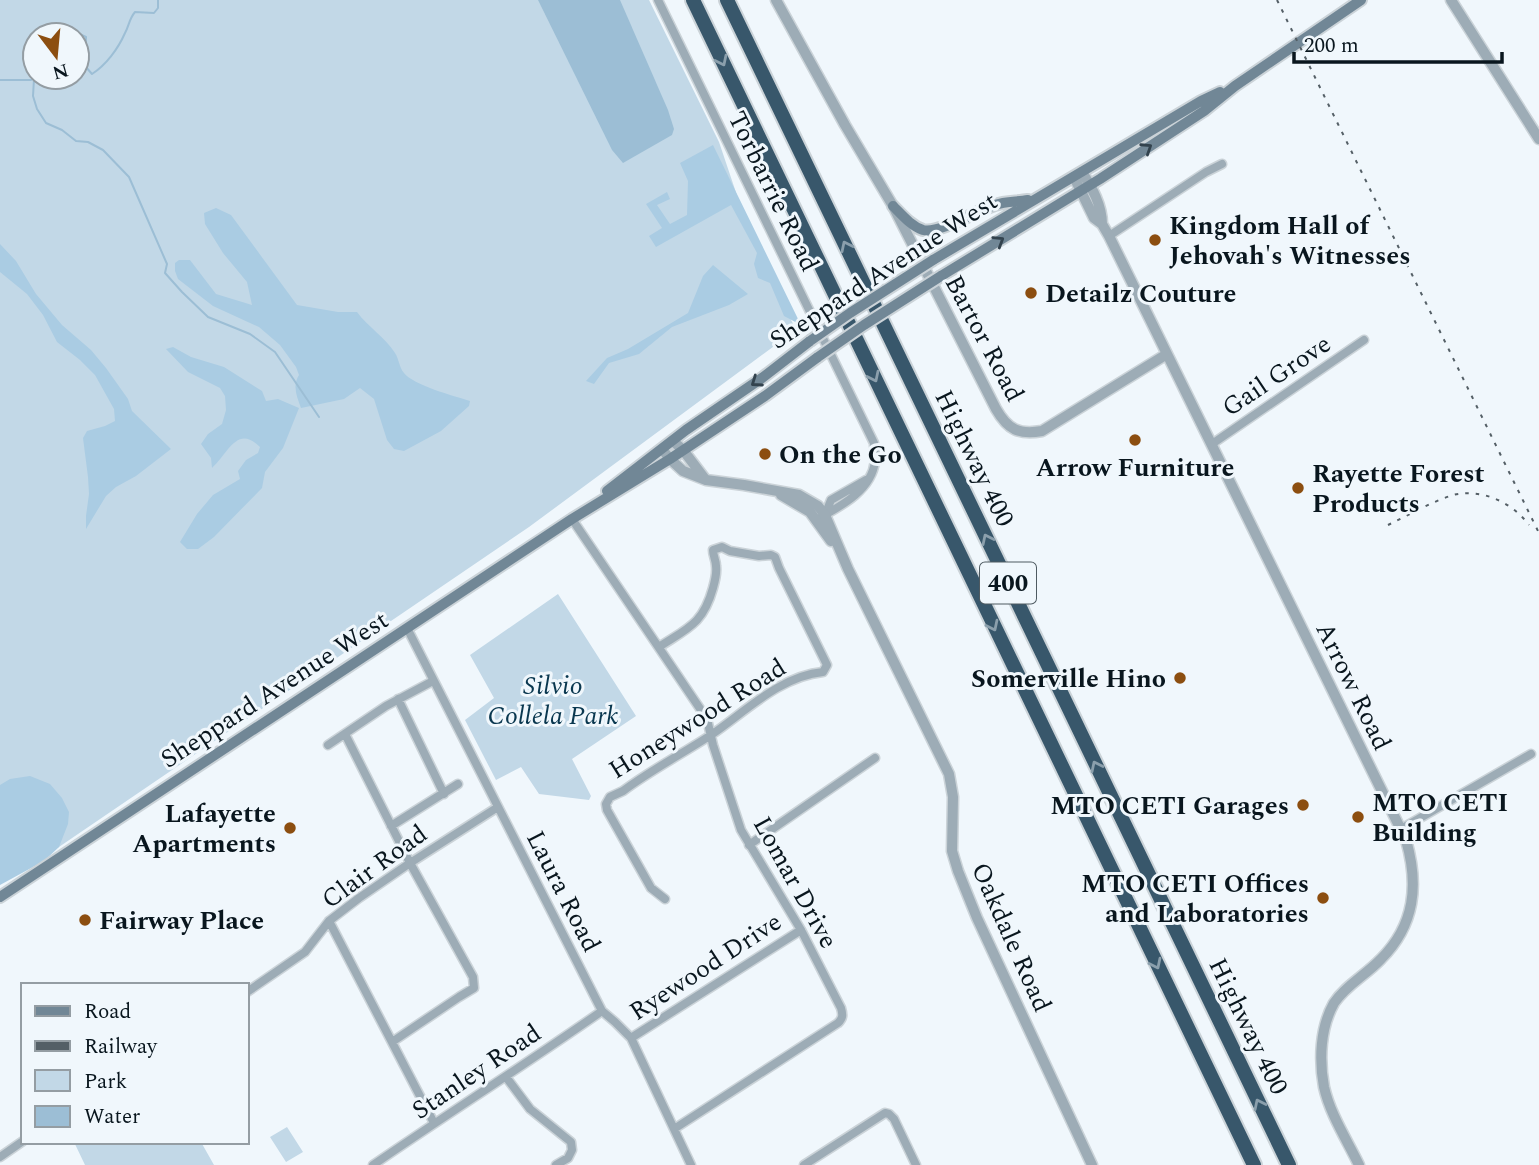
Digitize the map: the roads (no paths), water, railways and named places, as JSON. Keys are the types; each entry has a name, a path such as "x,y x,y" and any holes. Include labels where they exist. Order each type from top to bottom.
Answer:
{"highway":[{"name":"400","path":"693,0 1254,1165"},
{"name":"Highway 400","path":"727,0 1289,1165"}],"main road":[{"name":"Sheppard Avenue West","path":"0,897 572,520 670,459 873,319 1204,111 1235,86 1362,0"},
{"name":"Sheppard Avenue West","path":"572,520 662,449 850,313 1037,197 1201,101 1235,86"},
{"path":"893,206 909,222 922,229 933,230 997,204 1037,197"}],"street":[{"name":"Torbarrie Road","path":"658,0 874,443 875,462 869,478 857,495 821,517"},
{"name":"Bartor Road","path":"776,0 893,206 1000,417 1008,425 1017,431 1029,433 1052,426 1167,354"},
{"path":"1451,0 1539,139"},
{"path":"1109,236 1222,164"},
{"name":"Arrow Road","path":"1078,174 1102,213 1102,224 1406,840 1413,874 1412,902 1408,918 1402,931 1381,959 1342,992 1334,1003 1326,1021 1321,1050 1324,1086 1329,1102 1359,1165"},
{"name":"Gail Grove","path":"1212,444 1364,340"},
{"path":"673,441 706,480"},
{"path":"662,449 683,471 706,480 775,491 821,517"},
{"name":"Oakdale Road","path":"821,517 949,774 953,797 952,851 958,871 977,918 1092,1165"},
{"name":"Lomar Drive","path":"572,520 707,719 741,830 801,930 841,1008 842,1018 838,1023 674,1129"},
{"name":"Honeywood Road","path":"659,646 702,615 714,583 716,565 713,552 722,547 730,551 759,556 771,555 775,558 827,665 824,672 808,674 773,690 710,735 624,791 610,797 607,810 651,888 666,899"},
{"name":"Laura Road","path":"407,628 602,1012 631,1038 691,1165"},
{"path":"328,745 398,699 433,681"},
{"path":"398,699 444,793"},
{"path":"345,734 475,983 474,988 467,993 392,1042"},
{"path":"1401,829 1531,754"},
{"path":"749,845 875,758"},
{"path":"391,826 458,784"},
{"name":"Clair Road","path":"248,991 305,952 329,921 359,898 498,807"},
{"path":"329,921 434,1123"},
{"name":"Ryewood Drive","path":"631,1038 801,930"},
{"name":"Stanley Road","path":"373,1165 602,1012"},
{"path":"506,1077 530,1109 571,1142 572,1150 568,1158 556,1165"},
{"path":"804,1165 884,1113 894,1119 916,1165"},
{"path":"0,1157 21,1142"}],"water":[{"path":"538,0 620,0 668,110 674,129 672,135 623,163 612,150"}],"waterway":[{"path":"91,73 102,66 115,51 135,12 154,13 158,8 158,0"},
{"path":"0,80 21,80"},
{"path":"33,91 37,109 46,123 62,130 76,141 88,142 103,150 129,177 167,264 165,273 208,317 250,334 275,352 319,417"}],"railway":[{"path":"1277,0 1539,533"},
{"path":"1388,525 1437,501 1464,493 1495,499 1514,510 1529,525"}],"place":[{"name":"Kingdom Hall of Jehovah's Witnesses","path":"1155,240"},
{"name":"Detailz Couture","path":"1031,293"},
{"name":"Arrow Furniture","path":"1135,440"},
{"name":"On the Go","path":"765,454"},
{"name":"Rayette Forest Products","path":"1298,488"},
{"name":"Somerville Hino","path":"1180,678"},
{"name":"MTO CETI Garages","path":"1303,805"},
{"name":"MTO CETI Building","path":"1358,817"},
{"name":"Lafayette Apartments","path":"290,828"},
{"name":"MTO CETI Offices and Laboratories","path":"1323,898"},
{"name":"Fairway Place","path":"85,920"}],"park label":[{"name":"Silvio Collela Park","path":"553,700"}]}
